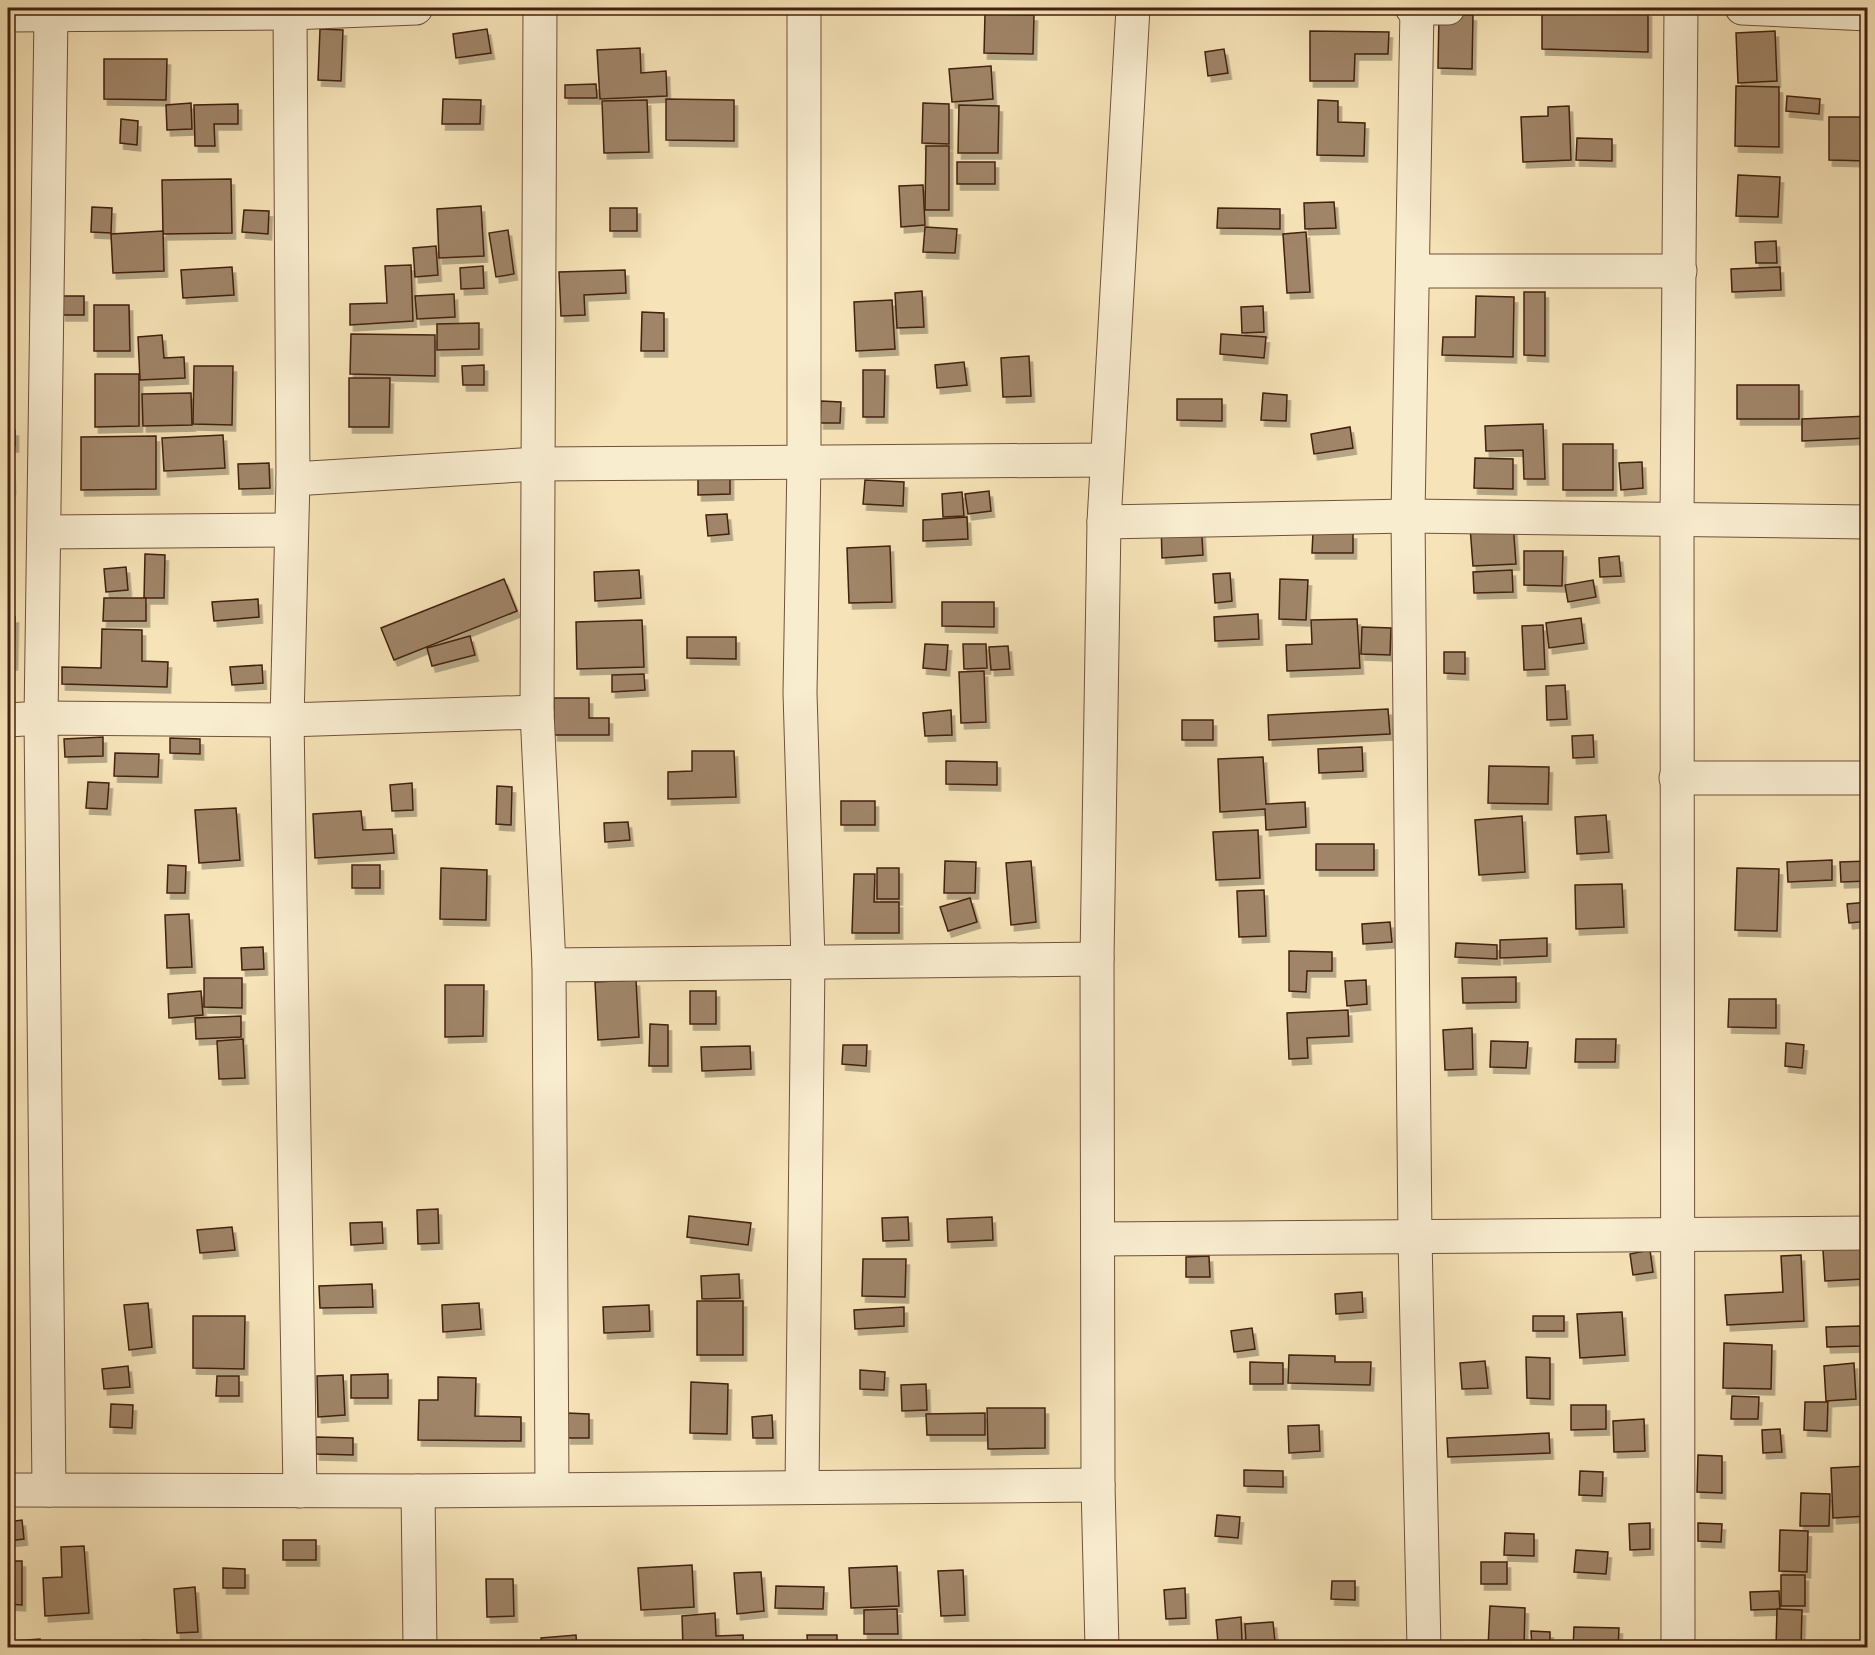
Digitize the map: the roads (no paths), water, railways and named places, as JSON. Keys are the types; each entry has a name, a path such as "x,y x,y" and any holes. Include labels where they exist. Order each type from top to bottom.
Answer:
{"street":[{"path":"8,15 290,13 416,8"},
{"path":"540,8 537,712 549,966 552,1488"},
{"path":"802,1487 808,960 800,693 804,461 804,8"},
{"path":"1102,1647 1098,1485 1097,959 1104,522 1133,8"},
{"path":"1412,8 1448,8"},
{"path":"1417,8 1408,516 1415,1238 1424,1647"},
{"path":"1678,1647 1677,518 1681,8"},
{"path":"1742,8 1868,14"},
{"path":"290,13 293,479 287,720 300,1491"},
{"path":"49,1490 41,718 51,15"},
{"path":"1413,271 1680,271"},
{"path":"293,479 537,464 1106,460"},
{"path":"1104,522 1408,516 1868,522"},
{"path":"45,532 291,530"},
{"path":"8,720 41,718 287,720 537,712"},
{"path":"1677,778 1868,778"},
{"path":"549,966 808,960 1097,959"},
{"path":"1098,1239 1868,1233"},
{"path":"8,1490 418,1491 552,1488 1098,1485"},
{"path":"418,1491 420,1647"}]}
